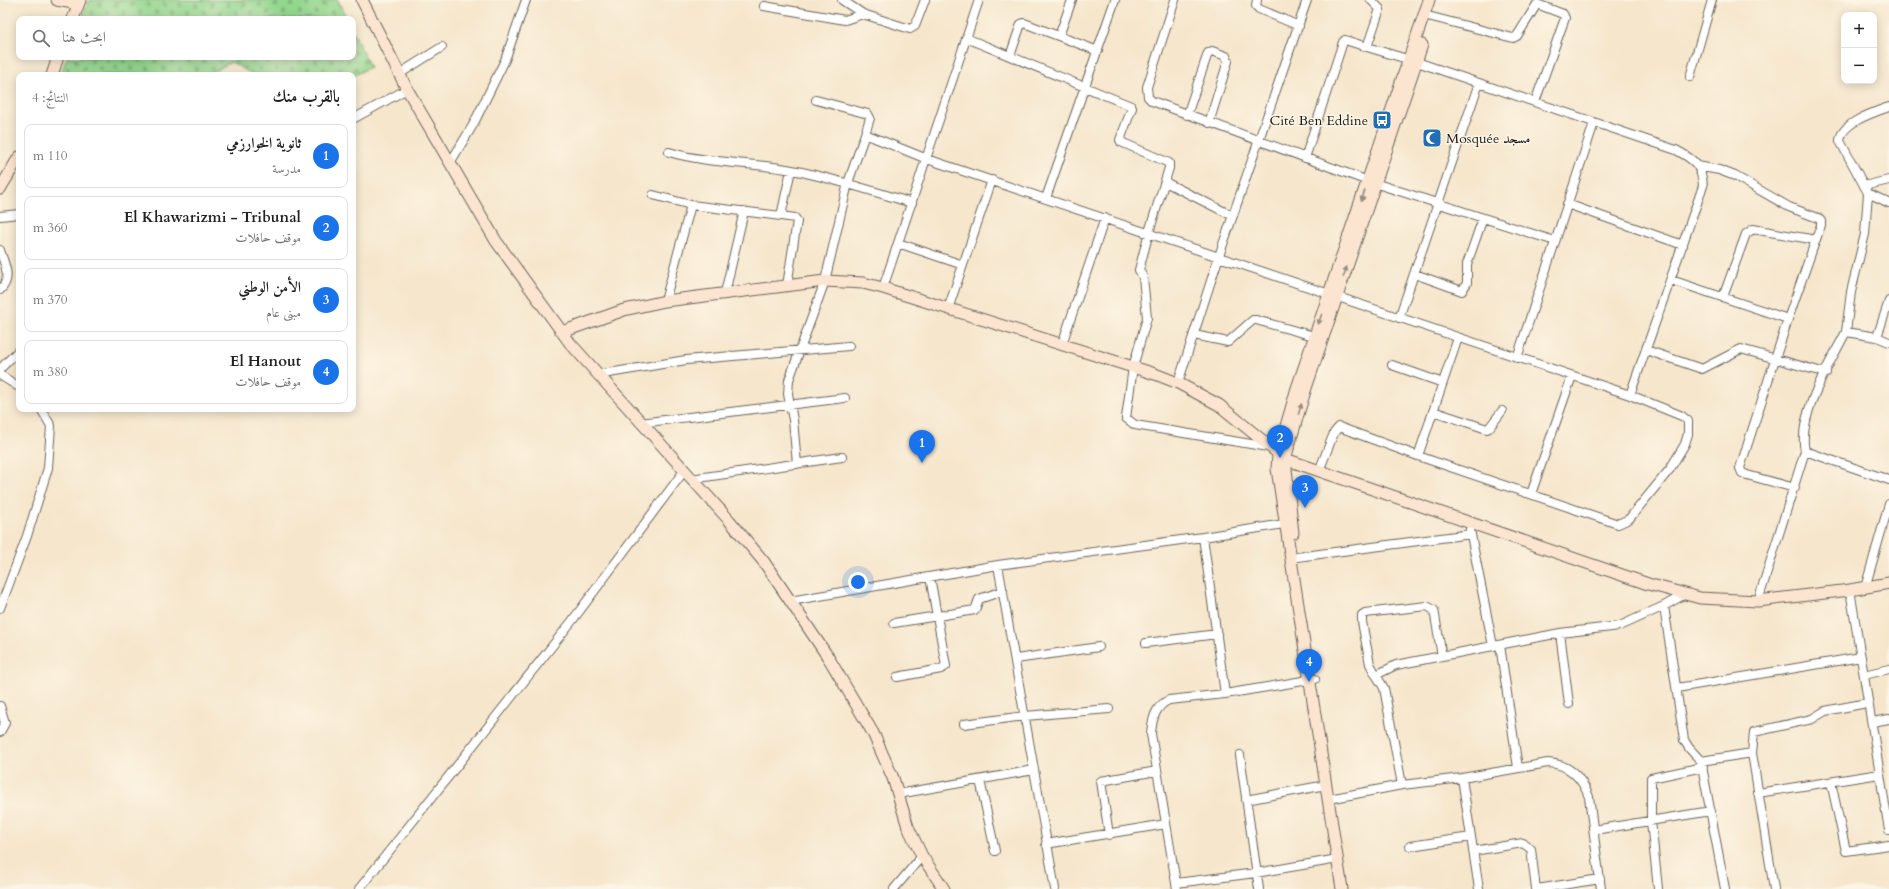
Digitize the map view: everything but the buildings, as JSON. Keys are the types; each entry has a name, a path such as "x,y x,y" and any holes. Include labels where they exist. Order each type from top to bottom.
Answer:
{"main road":[{"path":"57,0 79,2 74,16"},
{"path":"362,0 407,89 496,241 562,332 597,375 729,520 759,556 828,657 873,733 893,778 908,827 922,856 944,889"},
{"path":"1428,16 1429,0"},
{"path":"1349,889 1284,524 1277,469 1305,391 1333,294 1428,16 1437,0"},
{"path":"53,72 57,60"},
{"path":"0,189 16,162"},
{"path":"562,332 624,310 665,300 825,281 863,283 1062,344 1133,367 1178,384 1219,405 1243,423 1282,457 1470,528 1648,584 1700,598 1758,601 1866,588 1889,583"},
{"path":"1333,294 1314,336 1296,388 1282,457 1297,557 1326,785 1332,799 1342,889"}],"street":[{"path":"450,163 473,125 505,60 526,0"},
{"path":"842,0 863,14 910,29 913,29 916,26 925,0"},
{"path":"883,288 979,0"},
{"path":"1059,36 1072,0"},
{"path":"1046,198 1115,0"},
{"path":"1175,0 1147,86 1147,92 1152,101 1259,142 1372,182 1555,241"},
{"path":"1257,0 1256,6 1259,9 1299,26"},
{"path":"1178,384 1219,256 1307,0"},
{"path":"1367,47 1380,9 1371,0"},
{"path":"1690,77 1712,0"},
{"path":"1428,16 1513,38 1517,36 1537,4 1565,16 1535,102"},
{"path":"764,6 845,20 863,14"},
{"path":"1010,56 1021,24 1024,23 1098,50"},
{"path":"966,38 1131,106 1120,140 1169,163 1169,168 1139,270 1144,277 1147,318 1133,367 1126,418 1131,423 1269,447"},
{"path":"1305,158 1342,42 1345,40 1413,60 1676,150 1695,161 1702,177 1703,186 1630,395"},
{"path":"399,74 442,47"},
{"path":"1187,115 1208,53 1212,51 1226,56 1228,61 1209,123"},
{"path":"1399,318 1479,83"},
{"path":"356,117 407,89"},
{"path":"797,464 788,386 825,281 848,183 870,118 868,114 816,100"},
{"path":"1758,601 1795,488 1805,451 1804,432 1807,415 1846,332 1851,292 1866,234 1866,190 1840,141 1840,136 1846,128 1868,114 1889,107"},
{"path":"1517,358 1594,123"},
{"path":"865,134 927,158 1630,395 1682,416 1688,421 1689,425 1685,444 1670,469 1629,519 1618,524 1418,456 1339,427 1334,433 1319,471"},
{"path":"669,152 688,158 791,170 848,183 912,203"},
{"path":"1697,166 1735,176 1789,207 1818,218 1821,221 1821,225 1788,319 1740,468 1742,473 1747,475 1795,488"},
{"path":"781,216 791,170"},
{"path":"948,309 992,180"},
{"path":"1866,190 1889,180"},
{"path":"1165,182 1233,216"},
{"path":"1866,190 1889,203"},
{"path":"653,195 690,205 795,218 797,221 787,286"},
{"path":"1567,204 1683,245"},
{"path":"665,300 690,205"},
{"path":"725,293 744,211"},
{"path":"0,216 16,214"},
{"path":"1062,344 1105,218"},
{"path":"1415,274 1462,291 1467,283 1467,264 1483,218"},
{"path":"1723,297 1746,234 1753,228 1816,240"},
{"path":"898,243 963,265"},
{"path":"0,250 8,275 5,284 0,290"},
{"path":"1671,280 1788,319"},
{"path":"1877,337 1889,301"},
{"path":"1194,335 1228,342 1253,320 1256,320 1314,336"},
{"path":"1846,332 1877,337 1889,342"},
{"path":"1418,456 1458,338"},
{"path":"597,375 686,360 849,346"},
{"path":"1646,350 1702,369 1738,349 1826,373"},
{"path":"0,369 16,353"},
{"path":"1392,365 1442,383"},
{"path":"0,375 16,385"},
{"path":"1531,494 1572,376"},
{"path":"640,423 845,398"},
{"path":"1433,410 1487,429 1490,428 1502,411"},
{"path":"0,608 28,536 48,468 51,426 43,412"},
{"path":"1805,451 1889,480"},
{"path":"359,889 688,475 797,464 842,457"},
{"path":"1866,588 1889,504"},
{"path":"790,601 998,565 1203,537 1284,524"},
{"path":"1297,557 1470,528 1496,646 1518,768"},
{"path":"1203,537 1225,694"},
{"path":"998,565 1016,659 1046,844 1055,889"},
{"path":"897,677 941,669 946,666 930,577"},
{"path":"1850,590 1867,703 1872,722 1889,830"},
{"path":"894,624 975,610 979,599 1003,591"},
{"path":"1376,675 1396,665 1560,633 1620,626 1664,606 1685,594"},
{"path":"1402,785 1384,688 1370,664 1362,615 1365,613 1427,606 1432,607 1434,610 1442,656"},
{"path":"1664,606 1684,740 1702,764 1725,889"},
{"path":"1560,633 1569,704"},
{"path":"1146,643 1217,634"},
{"path":"1016,659 1098,647"},
{"path":"1676,688 1861,657"},
{"path":"1864,675 1889,669"},
{"path":"1312,679 1225,694 1169,700 1163,702 1157,709 1152,722 1151,734 1176,886 1338,859"},
{"path":"1774,889 1752,753 1752,736 1756,730 1811,720 1825,711 1867,703"},
{"path":"0,706 5,723 0,732"},
{"path":"964,724 1025,716 1109,709"},
{"path":"1872,722 1889,719"},
{"path":"1658,889 1651,821 1651,778 1702,764 1752,753"},
{"path":"1240,755 1259,889"},
{"path":"1332,799 1402,785 1462,778 1548,763 1557,764 1577,774 1585,784 1589,797 1602,889"},
{"path":"898,794 1034,770"},
{"path":"1109,835 1101,781 1157,771"},
{"path":"1758,793 1880,774"},
{"path":"1462,778 1479,889"},
{"path":"980,780 995,851"},
{"path":"1831,782 1846,852 1889,845"},
{"path":"1246,800 1326,785"},
{"path":"1594,830 1711,811"},
{"path":"1046,844 1109,835 1166,824"},
{"path":"1410,846 1471,837"},
{"path":"1473,851 1523,843 1528,846 1531,849 1536,889 1600,879"},
{"path":"894,889 922,856"}],"green space":[{"path":"89,0 338,0 346,16 83,16"},
{"path":"356,37 370,67 356,74 356,72 249,72 231,62 213,72 61,72 66,60 356,60"}],"place":[{"name":"Cité Ben Eddine","path":"1382,120"},
{"name":"Mosquée مسجد","path":"1432,138"},
{"name":"El Khawarizmi - Tribunal","path":"1280,458"},
{"name":"ثانوية الخوارزمي","path":"922,463"},
{"name":"الأمن الوطني","path":"1305,508"},
{"name":"El Hanout","path":"1309,682"}]}
